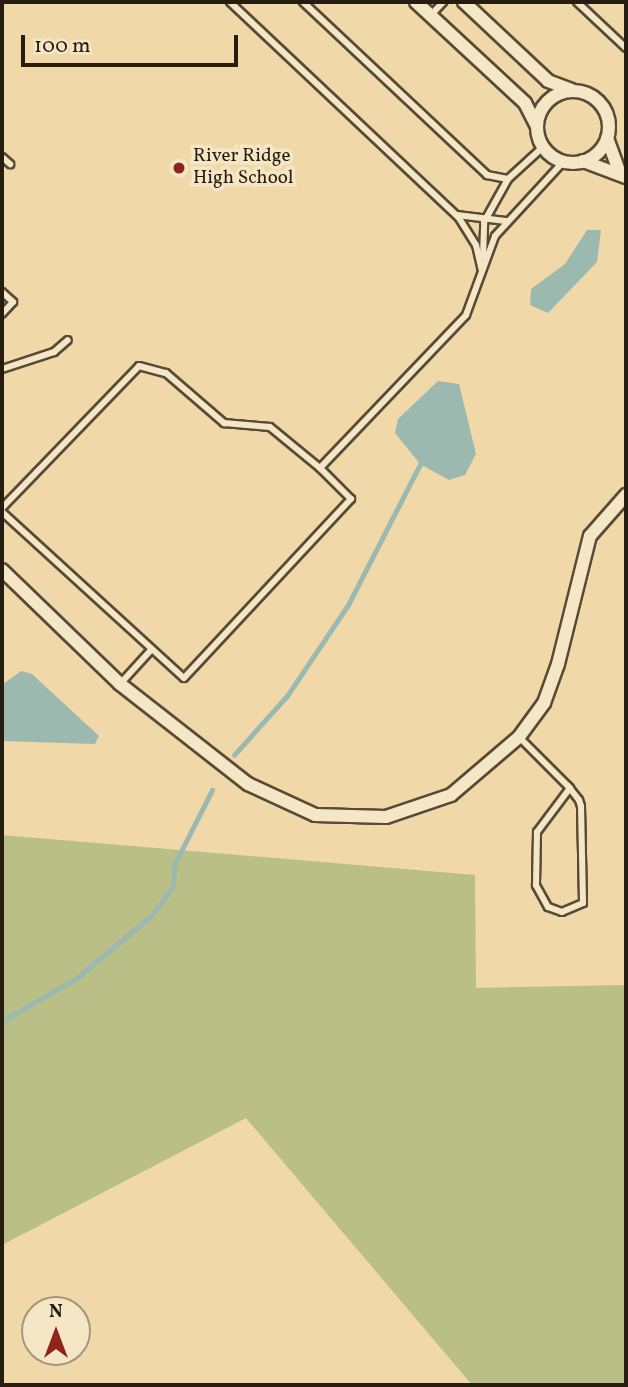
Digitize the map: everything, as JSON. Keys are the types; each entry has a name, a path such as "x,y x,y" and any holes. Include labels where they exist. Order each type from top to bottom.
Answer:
{"street":[{"path":"416,2 525,103 543,147 564,161 583,161 623,174"},
{"path":"464,2 548,81 602,105 607,138 623,174"},
{"path":"536,125 551,98 571,90"},
{"path":"583,161 607,138"},
{"path":"2,570 120,684 248,784 315,815 386,817 435,803 474,780 519,737 544,703 558,664 590,536 626,495"}],"lane":[{"path":"230,2 453,212 477,246 482,272"},
{"path":"303,2 487,175 508,179"},
{"path":"431,15 443,2"},
{"path":"577,2 626,48"},
{"path":"482,272 484,222 508,179 543,147"},
{"path":"2,157 10,164"},
{"path":"320,468 466,315 482,272 506,221 564,161"},
{"path":"453,212 484,222 506,221"},
{"path":"2,292 13,303 2,314"},
{"path":"2,369 54,352 68,340"},
{"path":"139,366 166,373 224,423 270,427 320,468 351,499 184,678 2,510 139,366"},
{"path":"120,684 151,650"},
{"path":"519,737 570,788 581,806 583,904 562,912 543,902 536,885 537,832 570,788"}],"green space":[{"path":"2,835 475,875 476,988 626,985 626,1385 472,1385 246,1118 2,1245"}],"water":[{"path":"587,230 601,230 597,262 548,313 530,305 531,289 565,264"},
{"path":"438,381 459,384 476,454 465,475 449,480 420,464 395,433 398,419"},
{"path":"21,671 32,674 99,736 95,744 2,741 2,685"}],"waterway":[{"path":"234,755 287,696 348,605 420,464"},
{"path":"2,1021 77,978 151,916 173,887 174,865 212,790"}],"place":[{"name":"River Ridge High School","path":"179,168"}]}
